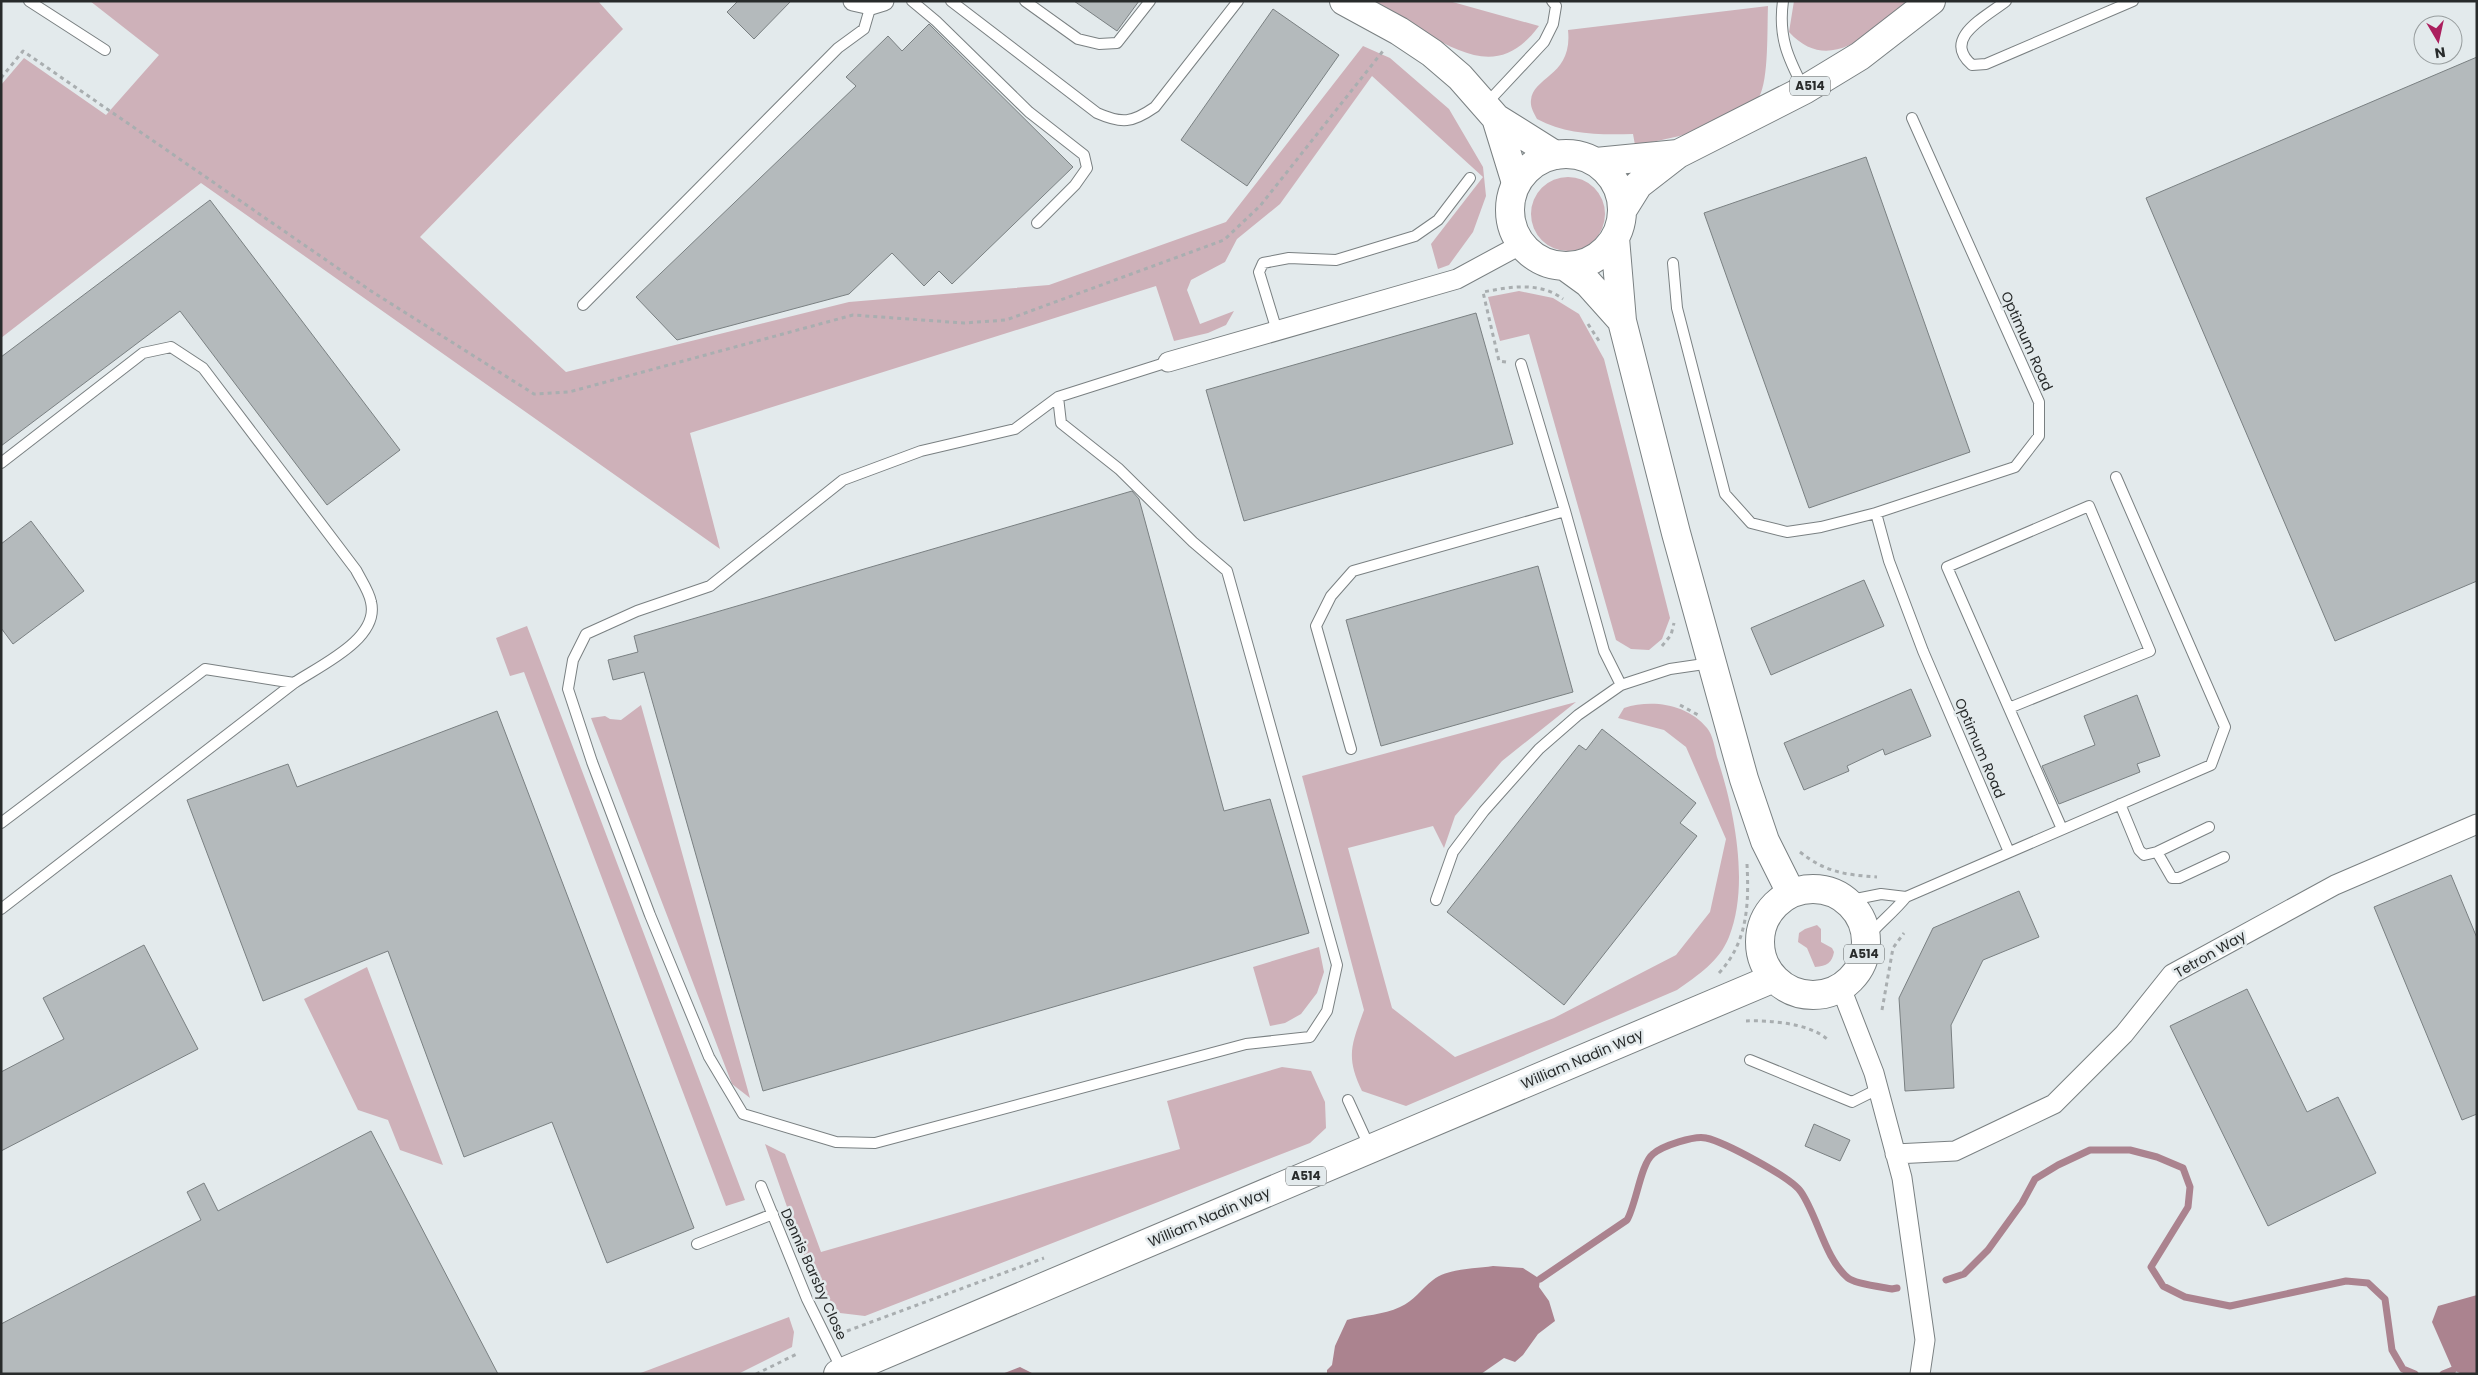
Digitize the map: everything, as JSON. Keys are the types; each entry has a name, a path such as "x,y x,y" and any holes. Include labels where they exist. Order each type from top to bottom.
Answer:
{"main road":[{"path":"1344,1 1399,31 1432,53 1460,77 1491,111 1555,155"},
{"name":"A514","path":"1623,209 1638,185 1678,154 1804,90 1860,56 1931,1"},
{"path":"1491,111 1516,183"},
{"name":"A514","path":"1596,162 1678,154"},
{"name":"A514","path":"1555,155 1577,155 1596,162 1610,174 1617,186 1623,209 1622,222 1616,238 1596,258 1586,264 1566,267 1547,264 1530,254 1520,245 1510,221 1510,201 1516,183 1528,167 1555,155"},
{"name":"A514","path":"1616,238 1622,322 1711,663 1744,779 1765,841 1791,893 1812,890 1830,893 1846,902 1858,914 1866,939 1863,960 1855,976 1841,988"},
{"name":"A514","path":"1566,267 1588,283 1622,322"},
{"path":"1791,893 1773,905 1764,917 1759,930 1764,962 1774,978 1788,989 1806,995 1824,995 1841,988"},
{"name":"William Nadin Way","path":"840,1373 1774,978"}],"street":[{"path":"1168,362 1457,279 1520,245"},
{"name":"Tetron Way","path":"1896,1154 1955,1151 2054,1104 2124,1034 2172,974 2335,885 2477,824"},
{"path":"1841,988 1878,1089 1902,1178 1925,1340 1920,1374"}],"lane":[{"path":"29,1 105,50"},
{"path":"912,1 936,21 1029,112 1084,155 1087,168 1075,185 1037,222"},
{"path":"951,1 1097,113 1116,121 1137,119 1155,107 1238,1"},
{"path":"1026,1 1078,39 1099,44 1117,43 1150,1"},
{"path":"1784,1 1780,20 1786,55 1804,90"},
{"path":"2006,1 1969,29 1961,39 1960,48 1964,58 1972,66 1986,64 2133,1"},
{"path":"583,305 838,48 864,28 869,2"},
{"path":"1491,111 1544,42 1553,24 1556,3"},
{"name":"Optimum Road","path":"1674,263 1677,308 1725,494 1751,523 1787,532 1821,527 1876,513 2015,467 2039,436 2039,402 1912,118"},
{"path":"1277,331 1259,272 1263,263 1290,258 1336,260 1414,236 1438,220 1470,178"},
{"path":"1,463 143,353 170,347 203,368 356,570 371,601 372,616 367,629 350,646 294,683 1,909"},
{"path":"1058,397 1061,422 1119,469 1226,571 1337,965 1327,1011 1310,1037 1246,1044 875,1143 836,1142 743,1114 709,1057 650,915 592,762 568,689 573,660 586,634 636,611 710,586 843,480 921,451 1015,429 1058,397 1168,362"},
{"path":"1521,364 1565,511 1604,652 1621,685"},
{"path":"1846,902 1880,894 1906,896 2211,765 2225,728 2116,477"},
{"path":"2009,708 2150,651 2089,506 1947,567 2062,829"},
{"path":"1351,749 1316,626 1336,589 1353,571 1565,511"},
{"name":"Optimum Road","path":"1876,513 1888,561 1919,642 2009,852"},
{"path":"1436,900 1453,852 1511,779 1539,749 1578,715 1621,685 1670,670 1711,663"},
{"path":"1,823 205,669 294,683"},
{"path":"2120,804 2139,850 2144,855 2156,852 2209,826"},
{"path":"2156,852 2172,878 2179,878 2224,857"},
{"path":"1866,939 1874,928 1891,916 1906,896"},
{"path":"1750,1060 1852,1102 1878,1089"},
{"path":"1348,1100 1371,1149"},
{"name":"Dennis Barsby Close","path":"761,1186 807,1299 840,1373"},
{"path":"697,1244 773,1214"}],"path":[{"path":"1,78 23,51 371,290 534,394 569,392 852,315 964,323 1006,320 1224,240 1260,206 1399,31"},
{"path":"1521,364 1499,361 1483,292 1531,286 1556,293 1569,303"},
{"path":"1584,316 1604,350"},
{"path":"1662,646 1672,635 1674,619"},
{"path":"1680,705 1701,716 1707,723"},
{"path":"1800,852 1816,864 1847,875 1878,877"},
{"path":"1716,976 1728,963 1741,937 1749,904 1747,858"},
{"path":"1882,1010 1893,948 1904,933"},
{"path":"1746,1021 1767,1020 1791,1024 1827,1039"},
{"path":"756,1374 797,1354"}],"shaded area":[{"path":"90,1 598,1 623,29 420,237 566,372 849,302 1049,285 1226,222 1363,46 1390,58 1449,109 1483,167 1486,196 1473,232 1449,265 1438,269 1431,244 1483,177 1372,76 1280,204 1237,239 1225,262 1191,280 1187,290 1200,324 1234,311 1226,325 1208,333 1174,341 1156,286 690,433 720,549 201,183 1,338 1,85 24,58 106,115 159,55"},
{"path":"1365,1 1449,1 1539,26 1526,41 1513,50 1499,56 1486,57 1457,49"},
{"path":"1794,1 1912,1 1868,35 1852,44 1837,50 1821,50 1805,45 1789,32"},
{"path":"1768,6 1766,66 1762,89 1759,97 1750,107 1737,116 1702,130 1635,145 1633,134 1584,133 1560,128 1537,119 1531,103 1533,92 1559,66 1565,57 1568,45 1568,30"},
{"path":"1561,177 1575,177 1589,183 1599,193 1605,207 1603,228 1589,245 1575,251 1561,251 1547,245 1537,235 1531,221 1531,207 1537,193 1547,183"},
{"path":"1519,291 1553,298 1579,314 1604,359 1670,618 1662,639 1649,650 1631,649 1616,640 1529,334 1500,341 1488,297"},
{"path":"527,626 745,1200 726,1206 524,672 510,676 496,638"},
{"path":"1576,702 1502,761 1455,816 1444,848 1433,826 1348,848 1392,1008 1455,1057 1554,1018 1676,955 1710,912 1726,839 1686,747 1664,730 1618,718 1624,708 1635,705 1657,704 1690,713 1707,728 1712,738 1734,823 1739,870 1735,916 1725,946 1714,961 1677,990 1406,1106 1362,1091 1353,1068 1352,1050 1364,1010 1302,776"},
{"path":"641,705 750,1098 732,1084 591,718 605,716 610,719 621,720"},
{"path":"1817,925 1821,929 1821,942 1832,948 1834,952 1832,959 1828,963 1815,967 1807,948 1798,942 1799,933"},
{"path":"1319,947 1324,972 1317,993 1301,1014 1285,1023 1270,1026 1253,967"},
{"path":"367,967 443,1165 400,1150 388,1120 358,1110 304,999"},
{"path":"1282,1067 1311,1071 1325,1102 1326,1128 1310,1143 865,1316 840,1313 813,1281 765,1144 785,1154 821,1252 1180,1149 1167,1101"},
{"path":"1493,1266 1523,1268 1540,1279 1539,1287 1549,1301 1555,1321 1538,1334 1523,1355 1515,1362 1504,1358 1481,1374 1327,1374 1327,1370 1332,1365 1335,1346 1347,1320 1387,1312 1400,1307 1409,1302 1433,1280 1446,1273"},
{"path":"2477,1295 2477,1374 2462,1374 2453,1370 2432,1322 2438,1306"},
{"path":"789,1317 794,1332 792,1347 738,1374 638,1374"},
{"path":"1020,1367 1034,1374 1002,1374"}],"building":[{"path":"738,1 791,1 754,39 727,12"},
{"path":"1074,1 1139,1 1117,31"},
{"path":"1273,9 1339,55 1247,186 1181,140"},
{"path":"929,24 1073,167 952,284 939,271 924,286 892,253 849,294 677,340 636,297 856,86 846,77 888,36 902,51"},
{"path":"2477,57 2477,581 2335,641 2146,198 2458,65 2463,65 2463,63"},
{"path":"1866,157 1970,452 1809,508 1704,213"},
{"path":"210,200 400,450 327,505 180,311 1,446 1,357"},
{"path":"1476,313 1513,444 1244,521 1206,390"},
{"path":"1132,491 1139,499 1224,811 1270,799 1309,933 763,1091 644,672 613,680 608,660 638,652 634,636"},
{"path":"31,521 84,591 13,644 1,628 1,544"},
{"path":"1538,566 1573,692 1381,746 1346,620"},
{"path":"1864,580 1884,626 1771,675 1751,628"},
{"path":"1911,689 1931,736 1885,755 1883,749 1847,766 1849,771 1804,790 1784,743"},
{"path":"2137,695 2160,756 2137,764 2140,772 2059,804 2042,766 2095,745 2084,716"},
{"path":"497,711 694,1228 607,1263 552,1122 464,1157 388,951 263,1001 187,800 288,764 297,787"},
{"path":"1602,729 1696,803 1680,823 1697,836 1564,1005 1447,912 1579,745 1586,750"},
{"path":"2451,875 2477,938 2477,1114 2462,1120 2374,907"},
{"path":"2019,891 2039,937 1983,960 1951,1025 1954,1088 1905,1091 1899,998 1933,928"},
{"path":"144,945 198,1049 1,1151 1,1072 64,1039 43,998"},
{"path":"2247,989 2307,1112 2338,1097 2376,1173 2268,1226 2170,1026"},
{"path":"1814,1124 1850,1140 1840,1161 1805,1146"},
{"path":"371,1131 498,1374 1,1374 1,1324 201,1220 187,1192 204,1183 218,1211"}],"waterway":[{"path":"1540,1279 1627,1220 1645,1166 1653,1154 1679,1142 1701,1137 1741,1153 1771,1169 1795,1186 1807,1202 1833,1260 1848,1278 1869,1285 1892,1289 1897,1288"},
{"path":"1946,1280 1964,1274 1988,1250 2022,1203 2035,1179 2058,1165 2090,1150 2130,1150 2157,1157 2183,1168 2190,1187 2188,1207 2151,1267 2163,1286 2185,1297 2230,1306 2346,1281 2368,1283 2385,1299 2392,1350 2403,1369 2415,1374"},
{"path":"2443,1374 2453,1370"}]}
